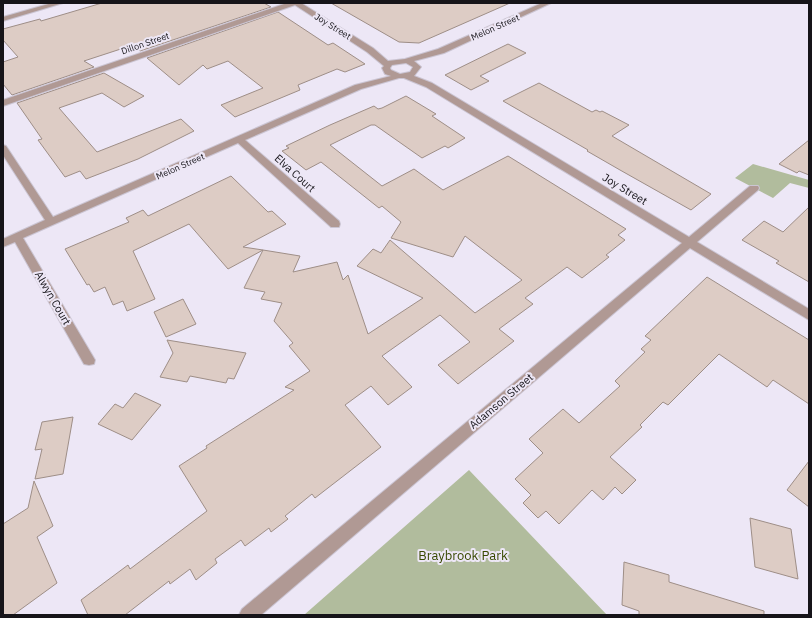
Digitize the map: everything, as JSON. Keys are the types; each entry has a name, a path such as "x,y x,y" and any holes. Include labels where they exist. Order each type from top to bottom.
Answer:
{"street":[{"path":"3,19 60,3"},
{"name":"Joy Street","path":"295,3 370,50 397,61"},
{"name":"Dillon Street","path":"3,103 295,3"},
{"name":"Melon Street","path":"358,87 397,61 406,61 441,51 548,3"},
{"name":"Joy Street","path":"370,50 387,67 391,74 429,85 809,315"},
{"name":"Melon Street","path":"3,243 358,87 402,76 416,69 441,51"},
{"name":"Joy Street","path":"406,61 413,63 429,85"},
{"name":"Elva Court","path":"239,140 334,224"},
{"path":"3,148 51,222"},
{"name":"Adamson Street","path":"248,615 691,243 754,188"},
{"name":"Alwyn Court","path":"17,237 89,360"}],"green space":[{"path":"753,164 809,180 809,188 790,183 773,198 735,178"},
{"name":"Braybrook Park","path":"469,470 607,615 304,615"}],"building":[{"path":"102,3 264,3 271,7 140,51 133,45 84,61 94,67 12,95 3,84 3,62 18,57 3,40 3,29 40,19 41,21"},
{"path":"331,3 510,3 419,43 399,42"},
{"path":"278,12 328,45 333,43 365,64 345,72 337,69 298,85 300,90 235,117 221,105 263,88 228,61 207,69 203,65 179,85 147,58"},
{"path":"508,44 526,53 480,76 489,81 471,90 445,75"},
{"path":"104,73 144,96 124,107 102,93 59,108 97,152 181,119 194,131 138,159 86,179 80,171 65,177 38,140 42,139 17,103"},
{"path":"539,83 592,112 596,110 600,112 602,111 629,125 612,136 711,194 691,210 503,101"},
{"path":"406,96 436,114 432,116 465,138 448,148 445,146 422,158 375,125 371,125 330,145 382,186 414,169 443,190 508,156 626,229 618,235 625,240 606,255 609,257 582,278 567,267 525,298 533,304 499,329 514,341 458,384 438,365 470,342 440,315 382,356 412,387 388,405 371,386 345,405 381,447 315,498 312,494 285,516 288,519 271,532 269,528 245,546 241,540 215,559 217,563 196,580 190,569 170,584 169,581 125,615 88,615 81,600 128,565 130,569 207,511 179,466 207,448 206,446 294,390 285,387 310,371 289,346 293,343 274,321 282,303 261,299 265,292 244,288 263,250 300,256 293,272 337,262 343,280 348,275 368,334 423,298 357,266 373,249 381,253 390,240 475,313 522,280 465,236 453,257 391,238 401,222 382,206 379,208 321,162 306,170 282,151 289,148 286,146 330,125 374,106 378,109 382,108"},
{"path":"809,140 809,175 799,171 797,173 779,164"},
{"path":"231,176 268,212 272,211 286,224 243,247 263,250 228,269 189,224 133,251 155,299 127,311 123,301 113,305 105,287 94,292 89,284 87,285 65,249 129,222 126,218 143,210 148,216"},
{"path":"809,207 809,282 776,263 779,261 742,240 764,221 783,232"},
{"path":"707,277 809,340 809,404 773,380 767,387 719,354 668,405 663,402 640,425 642,427 610,457 636,480 622,494 615,487 603,500 592,490 559,524 546,511 538,518 523,503 531,495 515,479 543,453 529,439 563,409 579,423 620,386 615,381 645,352 641,349 651,340 645,336"},
{"path":"183,299 196,324 166,337 154,312"},
{"path":"167,340 246,353 234,379 228,378 226,383 190,376 187,382 160,377 173,353"},
{"path":"135,393 161,405 132,440 98,424 115,404 123,408"},
{"path":"73,417 63,474 35,479 42,449 35,450 42,422"},
{"path":"809,461 809,507 787,490"},
{"path":"34,481 53,526 37,537 57,583 13,615 3,615 3,524 28,508"},
{"path":"750,518 791,529 798,579 755,567"},
{"path":"624,562 669,575 669,582 764,611 764,615 639,615 639,611 622,605"}]}
